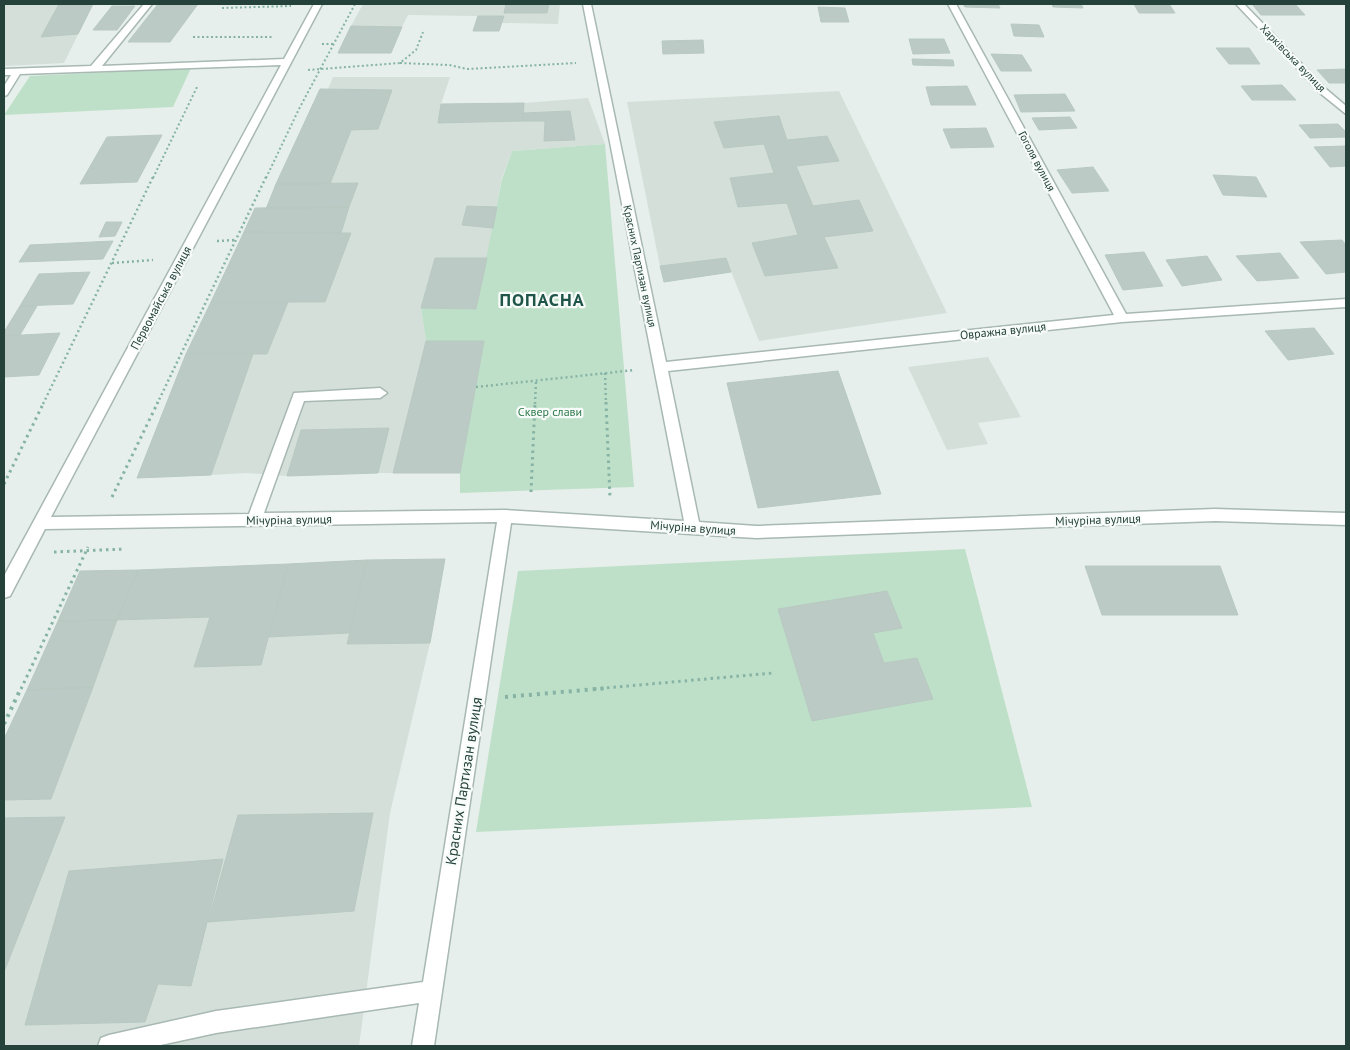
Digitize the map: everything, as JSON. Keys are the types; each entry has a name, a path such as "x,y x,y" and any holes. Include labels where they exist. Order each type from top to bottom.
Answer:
{"street":[{"path":"94,69 148,4"},
{"name":"Первомайська вулиця","path":"4,592 318,4"},
{"name":"Красних Партизан вулиця","path":"587,4 693,528"},
{"name":"Гоголя вулиця","path":"952,4 1122,318"},
{"name":"Харківська вулиця","path":"1240,4 1324,91 1346,111"},
{"path":"4,72 208,65 285,66"},
{"path":"4,93 17,72"},
{"name":"Овражна вулиця","path":"661,367 1122,318 1346,303"},
{"path":"254,520 298,396 380,393"},
{"name":"Мічуріна вулиця","path":"40,523 505,516 756,532 1215,515 1346,519"},
{"name":"Красних Партизан вулиця","path":"423,1046 505,516"},
{"path":"109,1046 216,1022 432,991"}],"path":[{"path":"4,724 320,70 355,4"},
{"path":"222,8 292,6"},
{"path":"400,64 416,50 423,32"},
{"path":"193,38 274,37"},
{"path":"285,66 320,70 400,64 449,65 467,68 598,62"},
{"path":"4,484 208,65"},
{"path":"111,263 182,258"},
{"path":"476,387 661,367"},
{"path":"605,373 611,523"},
{"path":"530,518 536,381"},
{"path":"477,699 773,673"}],"shaded area":[{"path":"4,4 93,4 64,63 4,66"},
{"path":"363,4 560,4 558,24 502,23 499,31 473,31 477,16 408,15 402,27 351,26"},
{"path":"333,77 450,77 441,104 524,103 588,98 605,144 512,151 502,177 487,258 435,258 421,308 426,341 393,473 378,473 388,428 301,430 287,476 246,473 211,475 253,354 267,354 288,302 351,233 341,233 357,183 330,184 351,130 391,90 328,89"},
{"path":"839,91 947,313 759,341 726,259 660,266 627,102"},
{"path":"988,357 1021,417 978,423 988,444 947,450 908,367"},
{"path":"210,617 195,667 261,664 269,637 349,633 347,644 430,643 390,813 359,1046 4,1046 4,800 51,799 117,620"}],"green space":[{"path":"191,68 173,107 4,115 30,76"},
{"name":"Сквер слави","path":"605,144 634,487 460,493 460,473 484,341 426,341 421,308 476,309 502,179 512,151"},
{"path":"965,549 1032,807 476,832 518,571"}],"building":[{"path":"59,4 93,4 78,34 41,37"},
{"path":"158,4 198,4 170,42 128,42"},
{"path":"506,4 549,4 547,13 504,13"},
{"path":"963,4 998,4 1000,8 965,7"},
{"path":"1052,4 1081,4 1083,8 1053,7"},
{"path":"1134,4 1169,4 1175,13 1139,13"},
{"path":"1252,4 1295,4 1305,15 1261,15"},
{"path":"112,6 135,6 117,30 93,30"},
{"path":"818,7 845,8 849,22 821,22"},
{"path":"478,16 504,16 499,31 473,31"},
{"path":"1011,24 1039,25 1044,37 1014,36"},
{"path":"351,26 402,27 391,53 338,53"},
{"path":"909,39 944,39 950,53 913,54"},
{"path":"703,40 704,53 663,54 662,41"},
{"path":"1216,48 1249,48 1260,64 1229,64"},
{"path":"991,54 1022,55 1032,71 1001,71"},
{"path":"912,59 953,60 954,66 913,65"},
{"path":"1346,69 1346,83 1329,83 1317,70"},
{"path":"1282,85 1296,100 1252,100 1241,86"},
{"path":"967,86 976,105 931,105 926,87"},
{"path":"320,89 392,90 378,129 351,130 330,184 276,184"},
{"path":"1065,94 1075,111 1021,112 1014,95"},
{"path":"524,103 523,121 438,123 441,104"},
{"path":"570,111 575,140 544,141 545,121 523,121 524,113"},
{"path":"779,116 787,140 827,136 839,161 796,166 813,206 859,200 873,231 824,237 838,268 765,276 752,243 798,235 787,203 738,207 730,178 774,173 764,144 724,148 714,122"},
{"path":"1070,117 1077,128 1039,130 1032,118"},
{"path":"1338,124 1346,132 1346,137 1310,138 1299,125"},
{"path":"986,128 994,147 951,148 943,129"},
{"path":"162,135 137,182 80,184 107,137"},
{"path":"1346,146 1346,166 1330,167 1314,147"},
{"path":"1093,167 1109,191 1072,193 1057,170"},
{"path":"1213,175 1256,177 1267,197 1223,195"},
{"path":"358,183 349,207 266,209 276,184"},
{"path":"467,206 497,207 493,228 462,225"},
{"path":"349,207 341,233 244,232 255,208"},
{"path":"106,222 122,222 115,236 99,237"},
{"path":"244,232 351,233 325,302 211,302"},
{"path":"1342,240 1346,245 1346,272 1326,274 1300,242"},
{"path":"113,241 103,259 19,262 30,245"},
{"path":"1144,252 1163,286 1123,290 1105,255"},
{"path":"1280,253 1299,278 1257,281 1236,256"},
{"path":"1207,256 1222,280 1182,286 1166,260"},
{"path":"435,258 487,258 476,309 421,308"},
{"path":"726,258 731,272 664,282 660,266"},
{"path":"90,272 73,304 20,306 39,274"},
{"path":"211,302 288,302 267,354 186,354"},
{"path":"20,306 37,306 20,335 4,336 4,332"},
{"path":"1314,328 1334,354 1288,360 1265,331"},
{"path":"60,333 39,375 4,377 4,336"},
{"path":"426,341 484,341 460,473 393,473"},
{"path":"186,354 253,354 211,475 137,478"},
{"path":"838,371 881,494 758,508 727,383"},
{"path":"389,428 378,473 287,476 301,430"},
{"path":"445,559 430,643 347,644 367,560"},
{"path":"367,560 349,633 269,637 288,564"},
{"path":"288,564 261,665 194,667 210,617 117,620 138,570"},
{"path":"1085,566 1220,566 1238,615 1102,615"},
{"path":"138,570 117,620 58,621 80,571"},
{"path":"887,591 902,628 873,633 884,663 917,658 933,699 812,721 778,609"},
{"path":"117,620 93,687 27,690 58,621"},
{"path":"93,687 51,799 4,800 4,739 27,690"},
{"path":"373,813 354,911 208,922 238,815"},
{"path":"65,817 4,972 4,818"},
{"path":"223,859 191,986 158,984 145,1022 25,1025 69,871"}],"district":[{"name":"ПОПАСНА","path":"542,300"}]}
